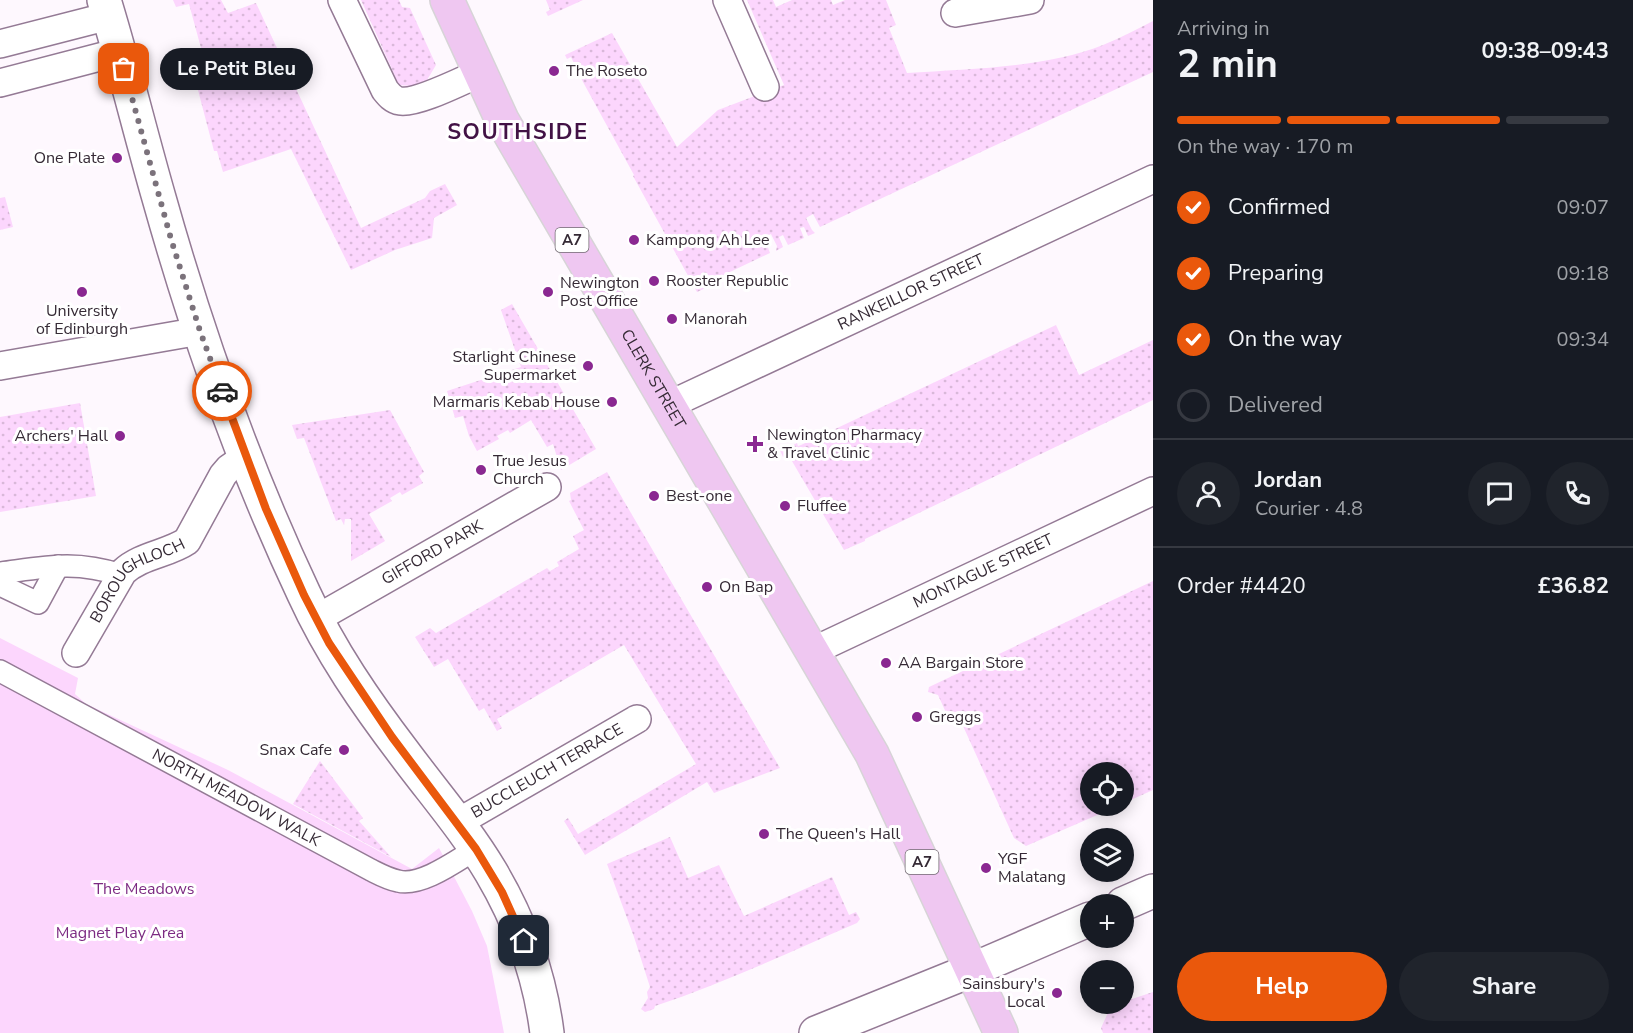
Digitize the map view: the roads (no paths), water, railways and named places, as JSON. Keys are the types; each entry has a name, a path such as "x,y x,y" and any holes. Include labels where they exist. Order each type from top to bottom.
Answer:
{"main road":[{"name":"A7","path":"447,0 480,73"},
{"name":"CLERK STREET","path":"480,73 502,120 813,651"},
{"name":"A7","path":"813,651 872,754 1001,1033"}],"street":[{"path":"342,0 385,90 394,99 414,100 480,73"},
{"path":"727,0 765,87"},
{"path":"955,13 1030,0"},
{"path":"0,44 106,8 159,199 200,331 266,509 329,643 375,712 492,873 514,916 536,979 548,1033"},
{"path":"0,83 119,52"},
{"name":"RANKEILLOR STREET","path":"669,405 1153,179"},
{"path":"0,366 200,331"},
{"name":"BOROUGHLOCH","path":"76,652 121,575 133,564 187,541 192,536 223,475 245,457"},
{"name":"GIFFORD PARK","path":"316,619 547,487"},
{"name":"MONTAGUE STREET","path":"813,651 1153,491"},
{"path":"0,573 84,565 121,575"},
{"path":"0,585 38,603 58,566"},
{"name":"NORTH MEADOW WALK","path":"0,670 371,870 399,882 412,882 424,878 466,836"},
{"name":"BUCCLEUCH TERRACE","path":"466,836 637,718"},
{"path":"1134,899 1153,891"},
{"path":"816,1033 1080,923"}],"place":[{"name":"Le Petit Bleu","path":"124,69"},
{"name":"The Roseto","path":"554,71"},
{"name":"One Plate","path":"117,158"},
{"name":"Kampong Ah Lee","path":"634,240"},
{"name":"Rooster Republic","path":"654,281"},
{"name":"University of Edinburgh","path":"82,292"},
{"name":"Newington Post Office","path":"548,292"},
{"name":"Manorah","path":"672,319"},
{"name":"Starlight Chinese Supermarket","path":"588,366"},
{"name":"Marmaris Kebab House","path":"612,402"},
{"name":"Archers' Hall","path":"120,436"},
{"name":"Newington Pharmacy & Travel Clinic","path":"755,444"},
{"name":"True Jesus Church","path":"481,470"},
{"name":"Best-one","path":"654,496"},
{"name":"Fluffee","path":"785,506"},
{"name":"On Bap","path":"707,587"},
{"name":"AA Bargain Store","path":"886,663"},
{"name":"Greggs","path":"917,717"},
{"name":"Snax Cafe","path":"344,750"},
{"name":"The Queen's Hall","path":"764,834"},
{"name":"YGF Malatang","path":"986,868"},
{"name":"Sainsbury's Local","path":"1057,993"}],"district":[{"name":"SOUTHSIDE","path":"518,132"}],"park label":[{"name":"The Meadows","path":"144,889"},
{"name":"Magnet Play Area","path":"120,933"}]}
